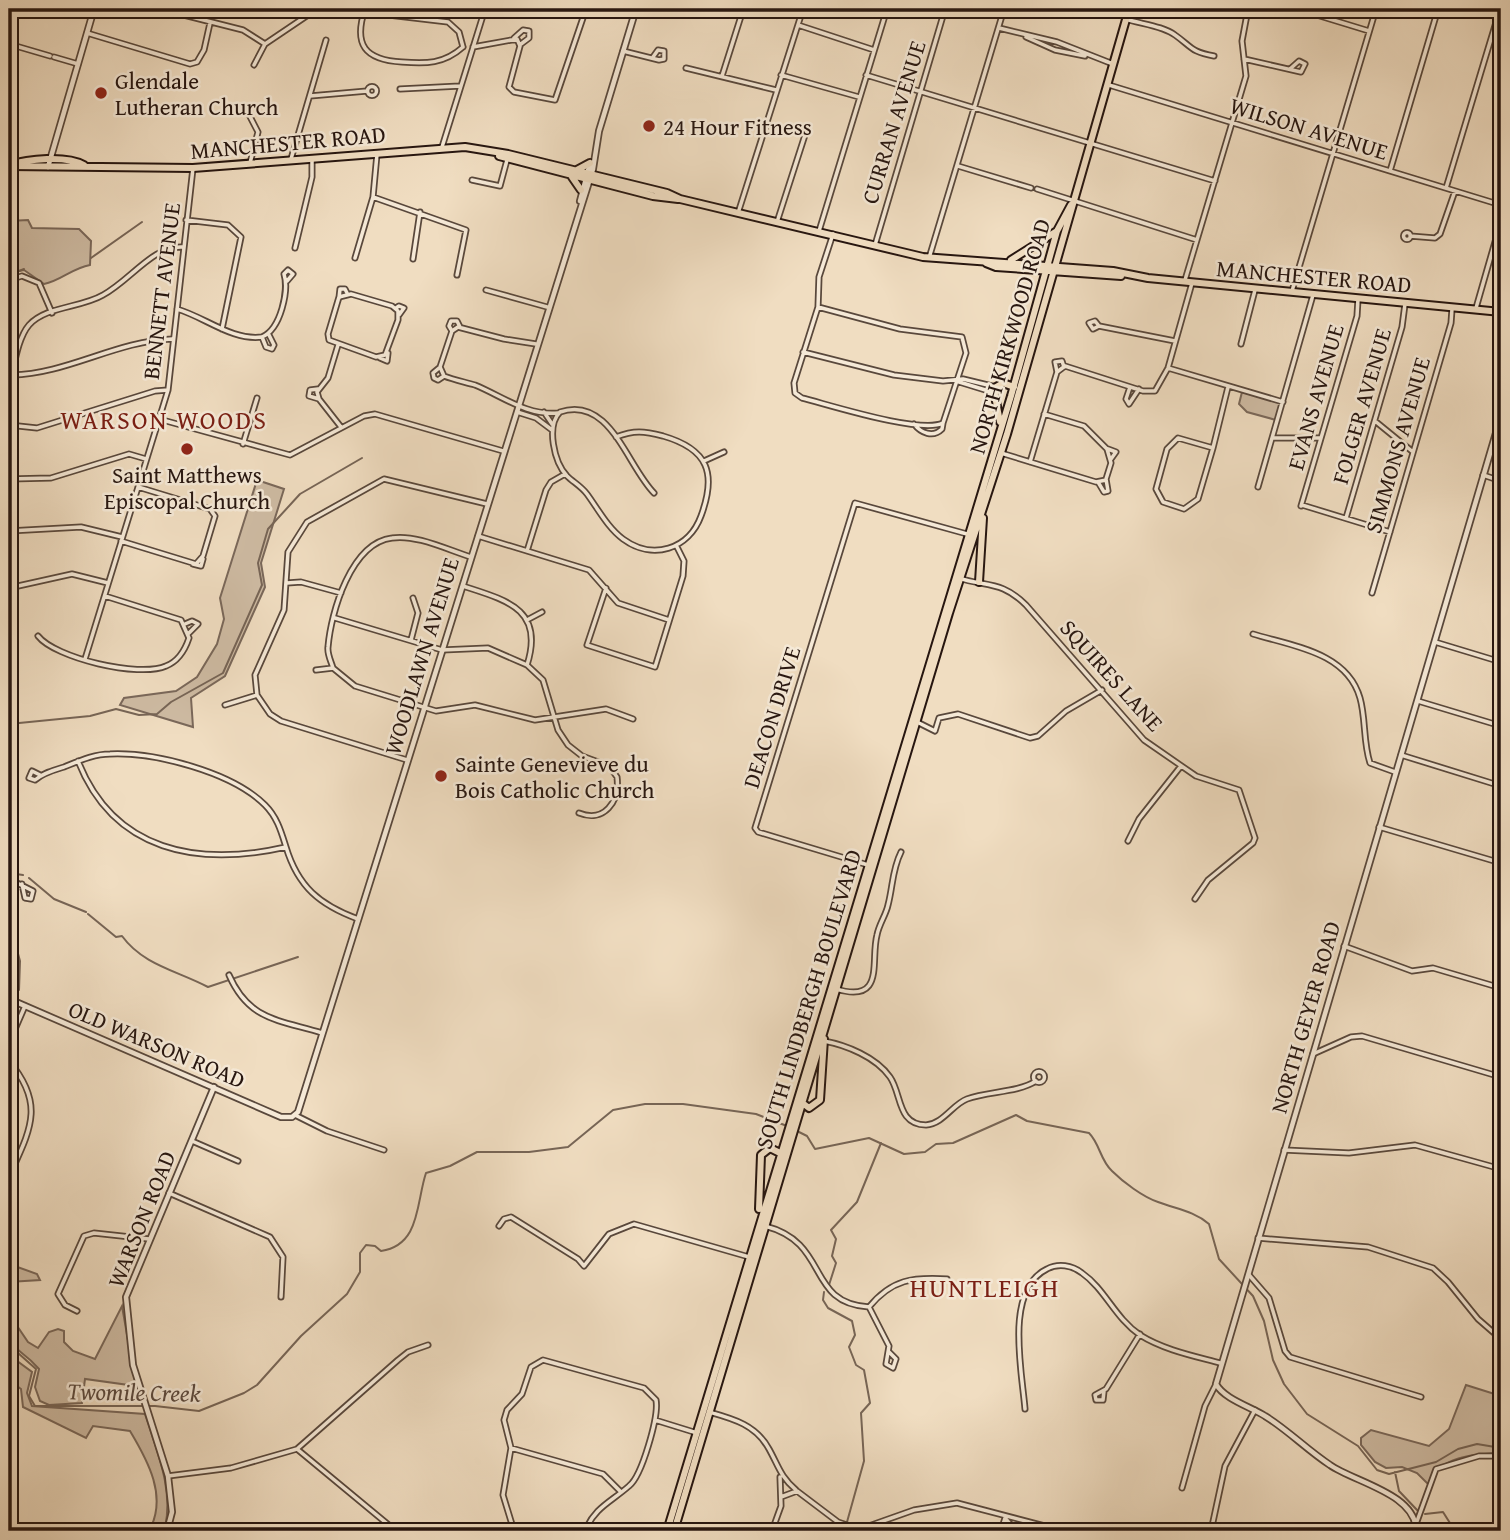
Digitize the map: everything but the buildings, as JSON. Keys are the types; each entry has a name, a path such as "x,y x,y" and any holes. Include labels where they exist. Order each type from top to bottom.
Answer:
{"main road":[{"name":"NORTH KIRKWOOD ROAD","path":"989,480 1001,453 1015,395 1055,269 1071,203 1129,9"},
{"name":"MANCHESTER ROAD","path":"9,166 48,164 192,168 442,147 494,153 588,177 667,192 680,199 929,258 984,263 1007,261 1055,269 1112,271 1122,275 1501,312"},
{"name":"MANCHESTER ROAD","path":"494,153 507,159 573,173"},
{"path":"592,163 602,180 583,191 573,173 592,163"},
{"name":"NORTH KIRKWOOD ROAD","path":"989,480 1000,432 1015,395 1013,387 1046,268 1057,231 1071,203"},
{"path":"1007,261 1057,231"},
{"name":"MANCHESTER ROAD","path":"984,263 996,267 1046,268"},
{"path":"995,390 1003,383 1013,387"},
{"path":"995,390 1015,395"},
{"path":"995,390 1000,411 1000,432"},
{"name":"SOUTH LINDBERGH BOULEVARD","path":"667,1531 749,1257 784,1161 797,1093 957,577 985,503 989,480"},
{"name":"SOUTH LINDBERGH BOULEVARD","path":"793,1118 802,1103 917,722 967,534 989,480"},
{"path":"979,582 985,503"},
{"path":"797,1093 802,1103 809,1108 819,1103 824,1030"},
{"name":"SOUTH LINDBERGH BOULEVARD","path":"674,1531 762,1224 780,1151 788,1137"},
{"path":"762,1224 761,1156 766,1149 780,1151 784,1161"},
{"path":"661,1531 673,1512"}],"street":[{"path":"48,164 94,9"},
{"path":"160,9 243,30 265,44"},
{"path":"254,65 265,44 309,15 312,9"},
{"path":"442,147 485,9"},
{"path":"463,47 459,32 448,22 364,11 359,28 363,46 374,57 383,61 439,62 463,47 472,48 514,37 523,30 529,31 529,38 520,45 509,87 514,92 555,100 586,9"},
{"name":"WOODLAWN AVENUE","path":"294,1116 303,1101 588,177 636,9"},
{"path":"722,76 740,11 747,9"},
{"path":"738,213 803,9"},
{"path":"819,231 887,9"},
{"name":"CURRAN AVENUE","path":"874,245 945,9"},
{"path":"929,258 1004,9"},
{"path":"1064,367 1139,389 1155,391 1159,388 1175,341 1197,240 1246,76 1243,33 1248,9"},
{"path":"1297,9 1369,31"},
{"path":"1292,291 1376,9"},
{"path":"1390,171 1438,9"},
{"path":"1446,188 1500,9"},
{"path":"1126,19 1176,35 1184,46 1214,56"},
{"path":"87,33 190,64 201,57 210,23"},
{"path":"798,25 874,50"},
{"path":"999,28 1055,50 1113,64"},
{"path":"1024,36 1057,42 1087,56"},
{"path":"514,37 520,45"},
{"path":"291,159 326,40"},
{"path":"9,44 78,64"},
{"path":"623,51 653,57"},
{"path":"1244,58 1290,69"},
{"path":"686,68 776,90"},
{"path":"782,75 859,97"},
{"path":"866,75 1215,181"},
{"name":"WILSON AVENUE","path":"1107,84 1501,205"},
{"path":"400,89 460,86"},
{"path":"309,96 367,91"},
{"path":"245,107 258,132 250,163"},
{"path":"777,222 805,135"},
{"path":"355,258 373,197 377,152"},
{"path":"295,248 312,177 312,158"},
{"path":"472,180 500,186 507,159"},
{"path":"958,166 1197,240"},
{"name":"BENNETT AVENUE","path":"85,659 167,390 192,168"},
{"path":"1410,236 1435,238 1440,234 1455,191"},
{"path":"373,197 466,230 457,275"},
{"path":"413,259 420,212"},
{"path":"186,220 228,225 241,237 242,246 222,329"},
{"path":"1476,308 1501,221"},
{"path":"833,234 819,277 818,307 794,383 795,393 802,398 914,423 943,423"},
{"path":"9,386 26,328 35,318 100,298 126,282 164,248 183,247"},
{"path":"9,280 22,276 33,279 44,289 52,313"},
{"path":"177,309 196,314 222,329 249,337 262,337 269,334 277,324 288,281"},
{"path":"1241,344 1255,288"},
{"path":"486,290 547,307"},
{"path":"1258,487 1314,293"},
{"path":"343,295 397,311 387,353 380,357 338,345 332,343 328,334 343,295"},
{"name":"EVANS AVENUE","path":"1346,519 1301,506 1357,316 1358,297"},
{"name":"FOLGER AVENUE","path":"1346,519 1401,330 1405,302"},
{"name":"SIMMONS AVENUE","path":"1372,593 1451,323 1452,306"},
{"path":"818,307 900,328 962,337 966,353 942,429 934,434 924,433 914,423"},
{"path":"452,331 449,326 451,321 457,321 460,327"},
{"path":"1099,326 1175,341"},
{"path":"536,344 503,340 460,327 452,331 440,368 444,376 476,386 517,405 544,412 570,410 595,416 607,423 654,493"},
{"path":"262,337 266,347 272,349 274,345 269,334"},
{"path":"12,375 31,375 123,345 172,339"},
{"path":"319,399 309,396 310,390 318,389 328,378 338,345"},
{"path":"803,352 894,375 963,379 995,390"},
{"path":"1030,462 1057,372 1057,360 1062,361 1064,367"},
{"path":"1057,372 1064,367"},
{"path":"440,368 435,370 433,376 438,380 444,376"},
{"path":"1167,368 1283,402"},
{"path":"1130,387 1126,398 1129,404 1139,389"},
{"path":"1213,448 1178,438 1170,443 1156,489 1159,499 1184,509 1195,504 1213,448 1228,387"},
{"path":"318,389 319,399 342,428"},
{"path":"9,425 37,428 155,391 167,390"},
{"path":"243,444 257,398"},
{"path":"515,411 536,418 552,430"},
{"path":"544,412 552,424 565,474 584,490 623,539 652,549 677,547 692,535 702,514 709,481 704,461 689,446 663,436 641,430 617,437"},
{"path":"552,424 560,412"},
{"path":"159,419 290,456 375,414 503,451"},
{"path":"1044,414 1084,426 1107,449 1111,459 1106,480 1107,492 1102,490 1098,482"},
{"name":"NORTH GEYER ROAD","path":"1216,1384 1378,826 1418,701 1501,416"},
{"path":"1375,421 1413,452"},
{"path":"1273,438 1321,438"},
{"path":"704,461 724,452"},
{"path":"1001,453 1098,482 1106,480"},
{"path":"9,479 51,478 129,454 146,459"},
{"path":"527,551 546,490 551,482 565,474"},
{"path":"1483,475 1501,481"},
{"path":"407,760 281,721 270,714 257,695 254,675 284,610 288,552 307,522 384,479 486,504"},
{"path":"9,531 81,527 195,564 202,557 215,516 210,509 138,487"},
{"name":"DEACON DRIVE","path":"868,865 758,832 755,828 855,503 967,534"},
{"path":"1346,519 1390,532"},
{"path":"477,536 589,570 618,603 670,620"},
{"path":"471,557 407,538 392,538 376,543 354,562 341,593 327,649 333,668 355,686 436,710 475,705 535,720 607,709 633,719"},
{"path":"606,588 587,645 655,667 684,566 677,547"},
{"path":"9,588 72,574 108,583"},
{"name":"SQUIRES LANE","path":"957,577 996,584 1018,597 1144,740 1203,778 1233,785 1239,790 1255,838 1253,843 1208,880 1195,899"},
{"path":"287,583 301,582 341,593"},
{"path":"462,586 508,601 527,620 532,642 527,665"},
{"path":"104,596 181,620 188,634"},
{"path":"411,640 418,613 413,598"},
{"path":"527,620 542,612"},
{"path":"335,618 442,650 481,647 527,665 543,681 556,716 558,730 568,746 582,756 609,766 617,777 612,804 607,812 594,817 579,813"},
{"path":"38,636 46,646 85,659 129,669 159,669 183,653 188,634 198,624 192,621 185,624"},
{"path":"1253,634 1325,656 1344,670 1354,682 1360,699 1370,763 1395,772"},
{"path":"1435,642 1501,662"},
{"path":"316,670 333,668"},
{"path":"917,722 934,731 938,719 955,713 1023,736 1038,736 1066,711 1102,690"},
{"path":"225,705 257,695"},
{"path":"1418,701 1501,726"},
{"path":"40,775 107,754 129,754 180,764 215,776 262,803 277,821 294,870 315,898 338,912 358,919"},
{"path":"1401,755 1501,786"},
{"path":"78,761 90,788 105,810 125,827 160,844 219,854 286,847"},
{"path":"1128,841 1139,819 1181,766"},
{"path":"1378,826 1501,863"},
{"path":"836,989 858,991 867,987 875,976 876,936 889,904 892,878 901,852"},
{"path":"9,879 22,884"},
{"path":"1344,946 1412,971 1433,968 1501,988"},
{"path":"229,975 243,1001 264,1017 322,1033"},
{"name":"OLD WARSON ROAD","path":"9,999 281,1117 294,1116"},
{"path":"9,1043 26,1006"},
{"path":"1313,1054 1351,1037 1363,1035 1501,1077"},
{"path":"824,1041 849,1048 876,1064 889,1076 901,1110 911,1121 927,1125 943,1118 964,1100 1036,1081"},
{"path":"9,1061 27,1085 33,1109 25,1140 9,1177"},
{"name":"WARSON ROAD","path":"167,1531 172,1512 168,1476 139,1388 125,1310 126,1297 214,1087"},
{"path":"294,1116 327,1131 384,1150"},
{"path":"192,1140 238,1161"},
{"path":"1284,1150 1349,1153 1415,1145 1501,1169"},
{"path":"169,1193 270,1237 283,1257 281,1297"},
{"path":"499,1226 504,1219 511,1217 578,1259 583,1266 609,1234 634,1224 749,1257"},
{"path":"762,1224 784,1232 803,1245 833,1296 849,1304 869,1307"},
{"path":"77,1311 65,1305 58,1294 84,1236 94,1233 149,1239"},
{"path":"1258,1238 1368,1248 1433,1268 1501,1339"},
{"path":"1025,1409 1018,1326 1026,1293 1041,1272 1060,1265 1082,1272 1115,1313 1140,1334 1173,1349 1220,1363"},
{"path":"1247,1276 1269,1298 1285,1351 1290,1357 1421,1397"},
{"path":"869,1307 896,1282 914,1278 947,1279"},
{"path":"869,1307 884,1334 889,1352"},
{"path":"1104,1391 1140,1334"},
{"path":"168,1476 231,1468 297,1449 408,1352 428,1345"},
{"path":"514,1531 503,1495 511,1448 504,1420 507,1410 522,1394 531,1367 543,1360 644,1388 656,1400 655,1420 637,1477 630,1486 597,1509 585,1531"},
{"path":"1182,1488 1205,1406 1216,1384 1226,1394 1255,1410 1330,1465 1391,1494 1416,1524"},
{"path":"1211,1531 1225,1466 1255,1410"},
{"path":"709,1412 740,1421 755,1431 769,1449 780,1475 781,1497 772,1531"},
{"path":"655,1420 697,1433"},
{"path":"511,1448 603,1474 620,1492"},
{"path":"297,1449 396,1531"},
{"path":"1416,1531 1416,1524 1437,1469 1479,1456 1501,1455"},
{"path":"780,1475 838,1522 858,1527 946,1503 977,1507 1005,1518 1065,1531"},
{"path":"781,1497 797,1491"},
{"path":"1001,1531 1005,1518"},
{"path":"1005,1518 1016,1531"}],"shaded area":[{"path":"28,220 32,228 79,229 91,241 90,265 44,284 24,270 9,273 9,221"},
{"path":"1242,392 1282,403 1276,420 1247,412 1239,404"},
{"path":"257,480 284,489 261,563 265,587 225,676 191,698 193,727 120,705 124,698 176,691 197,677 217,644 224,619 220,598"},
{"path":"9,1264 37,1274 40,1280 9,1282"},
{"path":"122,1306 136,1386 85,1379 82,1403 49,1405 40,1401 35,1387 39,1369 12,1343 9,1314 28,1342 38,1348 49,1332 58,1329 64,1331 64,1342 73,1351 95,1359"},
{"path":"9,1355 32,1372 27,1393 32,1406 145,1414 166,1487 167,1517 164,1531 149,1531 157,1505 156,1492 149,1467 130,1431 93,1426 86,1438 23,1407 21,1389 9,1380"},
{"path":"1466,1385 1501,1396 1501,1453 1480,1454 1449,1462 1440,1467 1428,1484 1417,1473 1402,1467 1386,1468 1375,1462 1361,1445 1361,1438 1371,1430 1429,1446 1449,1429"}],"waterway":[{"path":"91,258 142,222"},
{"path":"9,275 24,269"},
{"path":"9,724 90,716 116,709 139,715 157,714 171,702 223,673 262,585 258,563 268,529 300,494 362,458"},
{"path":"9,873 23,875"},
{"path":"29,878 54,899 86,912"},
{"path":"9,893 12,896 14,939 20,961 19,990"},
{"path":"88,914 116,937 122,936 130,946 151,961 208,987 298,957"},
{"name":"Twomile Creek","path":"9,1345 36,1369 29,1396 35,1406 155,1406 199,1411 257,1385 301,1336 347,1294 360,1272 360,1253 366,1245 375,1246 381,1251 404,1240 415,1221 426,1173 450,1166 477,1152 529,1152 568,1147 613,1110 645,1104 683,1104 756,1114 787,1126"},
{"name":"Twomile Creek","path":"795,1130 807,1136 815,1149 869,1138 904,1154 925,1152 936,1144 953,1143 1016,1115 1027,1121 1089,1133 1108,1167 1127,1184 1152,1200 1191,1213 1209,1224 1219,1259 1253,1296 1264,1321 1273,1360 1284,1384 1307,1414 1358,1446 1377,1470 1389,1474 1436,1462 1458,1449 1477,1444 1501,1448"},
{"path":"829,1285 836,1263 832,1256 836,1239 831,1230 857,1202 881,1143"},
{"path":"824,1292 823,1300 828,1308 852,1321 855,1335 849,1347 856,1365 864,1370 870,1403 861,1413 864,1461 847,1522"},
{"path":"1395,1472 1399,1491 1418,1511"},
{"path":"1425,1514 1443,1512 1455,1531"}],"place":[{"name":"Glendale Lutheran Church","path":"101,93"},
{"name":"24 Hour Fitness","path":"649,126"},
{"name":"Saint Matthews Episcopal Church","path":"187,449"},
{"name":"Sainte Genevieve du Bois Catholic Church","path":"441,776"}],"district":[{"name":"WARSON WOODS","path":"164,419"},
{"name":"HUNTLEIGH","path":"985,1287"}]}
